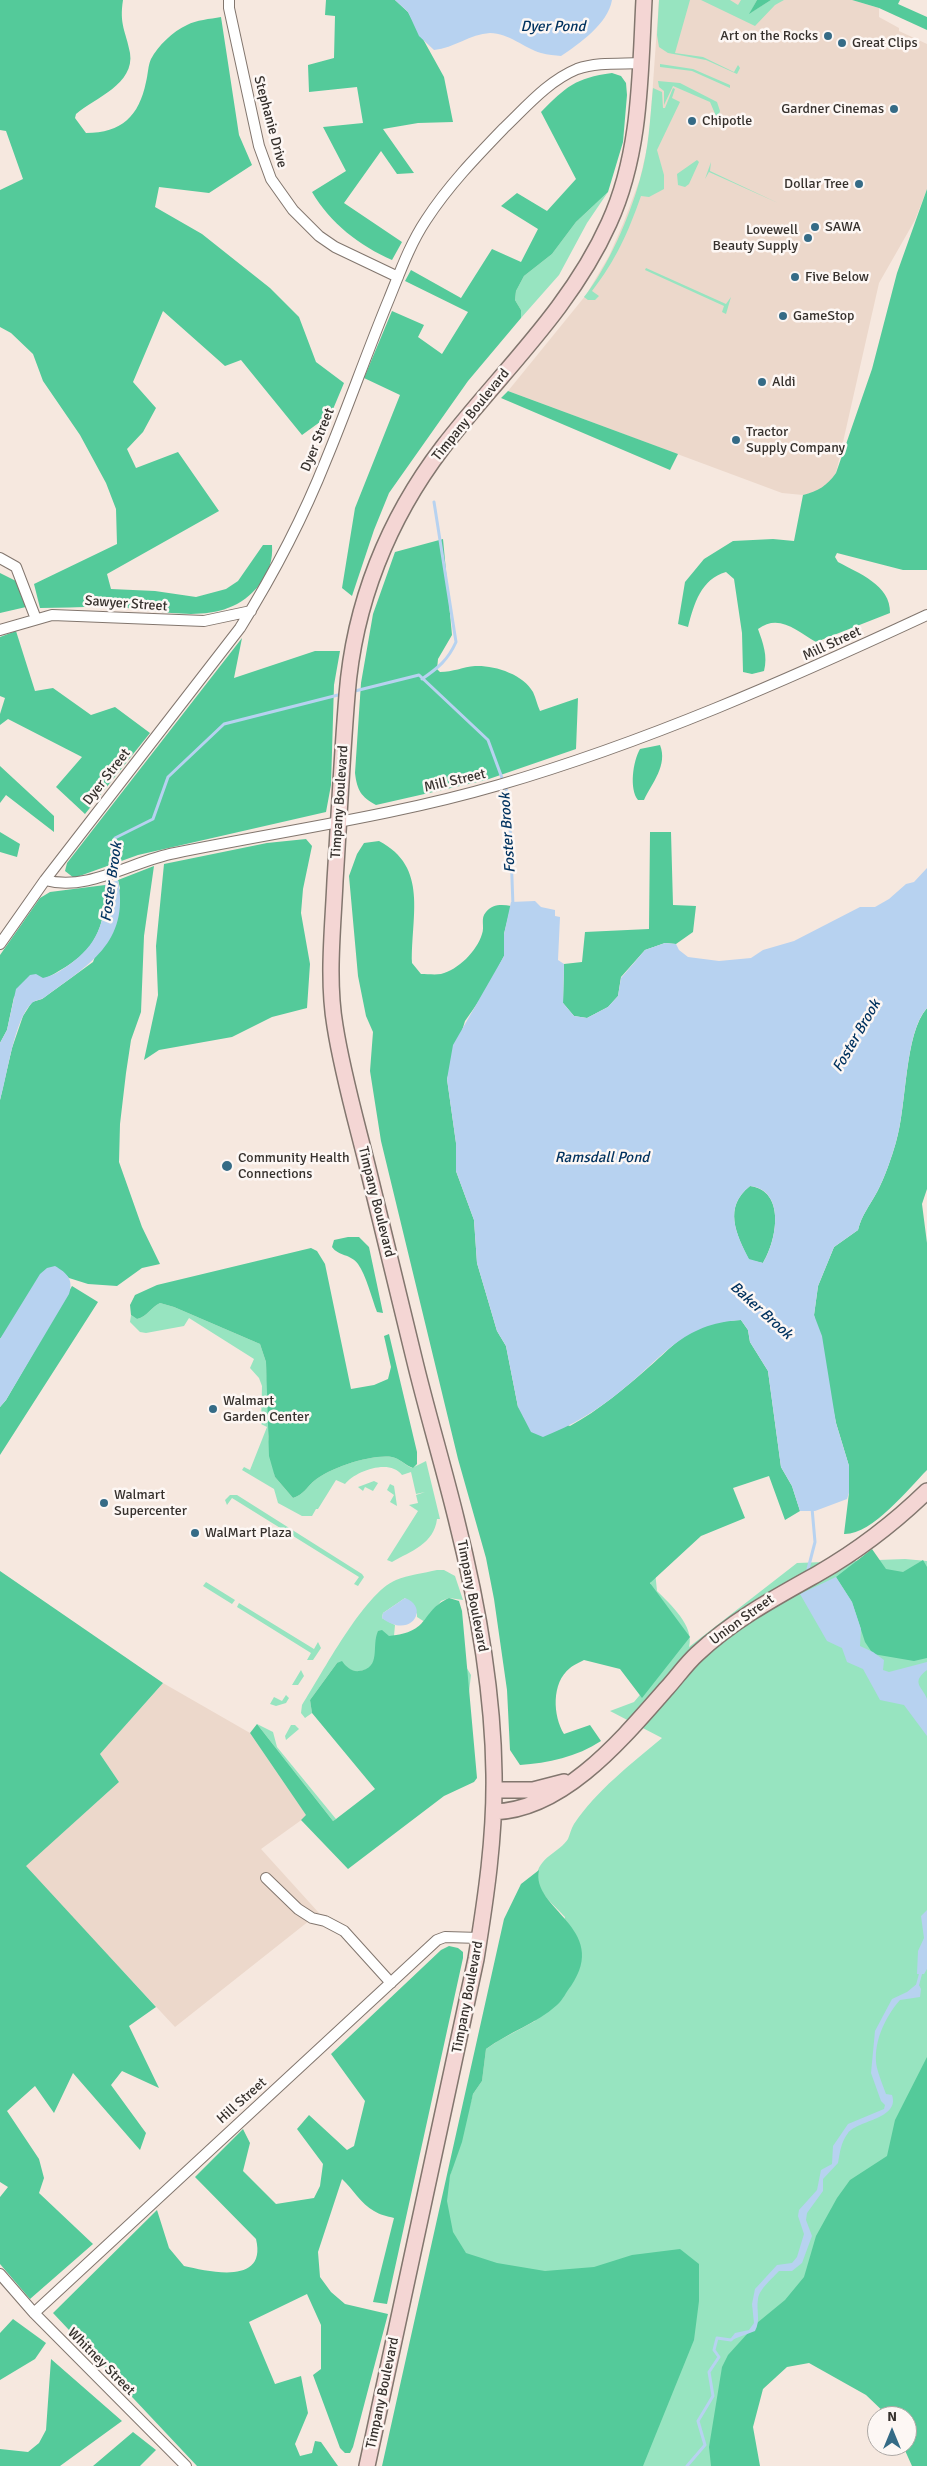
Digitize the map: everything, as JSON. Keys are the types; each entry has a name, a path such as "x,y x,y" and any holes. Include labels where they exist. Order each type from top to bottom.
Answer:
{"main road":[{"name":"Timpany Boulevard","path":"367,2466 460,2040 480,1938 490,1876 494,1790 491,1718 474,1600 457,1519 413,1357 345,1076 334,1021 332,970 347,693 356,631 369,584 386,541 406,501 445,445 556,312 588,263 609,223 622,192 631,160 636,129 644,0"},
{"name":"Union Street","path":"494,1812 513,1812 548,1798 568,1785 598,1760 631,1727 696,1654 744,1616 860,1547 896,1520 927,1491"},
{"path":"494,1790 517,1791 548,1788 579,1775"}],"street":[{"name":"Stephanie Drive","path":"230,0 229,8 254,125 270,179 293,210 319,236 335,247 398,277"},
{"name":"Dyer Street","path":"45,880 124,775 168,724 251,610 267,584 326,461 359,372 398,277 420,230 438,202 463,171 538,96 564,77 584,67 641,63"},
{"path":"0,558 16,567 36,619"},
{"name":"Sawyer Street","path":"0,630 36,619 69,615 167,621 204,621 251,610"},
{"name":"Mill Street","path":"45,880 76,883 161,855 339,822 496,786 708,713 927,615"},
{"path":"0,944 45,880"},
{"path":"266,1878 298,1909 312,1918 325,1921 344,1931 391,1983"},
{"name":"Hill Street","path":"34,2313 437,1940 445,1937 480,1938"},
{"name":"Whitney Street","path":"0,2274 34,2313 186,2466"}],"shaded area":[{"path":"659,0 757,0 750,13 771,0 852,0 879,8 879,17 899,28 899,31 927,44 927,189 915,220 879,283 836,473 828,484 816,492 803,495 782,493 508,391 586,295 609,256 623,224 640,179 649,139"},
{"path":"163,1683 250,1733 307,1816 261,1849 319,1913 175,2027 25,1866 119,1782 100,1754"}],"green space":[{"path":"0,0 123,0 122,22 130,53 130,64 120,82 76,114 75,118 86,133 110,130 127,120 139,104 143,94 151,59 171,35 191,23 221,17 239,135 252,165 209,193 159,187 155,207 202,234 270,288 299,317 316,362 344,383 331,414 302,435 241,360 225,366 163,311 133,382 156,408 143,432 127,449 136,468 178,452 219,511 107,574 111,589 155,591 196,597 226,589 238,581 263,545 272,545 271,561 260,584 245,599 229,608 192,614 113,607 40,608 34,584 117,544 116,509 106,483 80,435 43,381 33,354 11,333 0,327 0,190 23,179 6,131 0,130"},
{"path":"326,0 395,0 408,12 444,77 453,122 418,123 383,129 414,173 397,174 381,151 344,203 402,242 392,260 357,241 328,214 312,192 346,171 323,127 363,123 357,87 309,92 308,65 334,58 335,16 325,15"},
{"path":"659,0 690,0 675,53 703,57 734,72 738,65 740,68 737,74 706,60 668,53 659,47 657,35"},
{"path":"701,0 730,0 738,5 741,0 757,0 750,13 771,0 784,0 775,5 755,26"},
{"path":"757,0 771,0 749,14"},
{"path":"852,0 900,0 898,4 927,17 927,30 879,8"},
{"path":"660,64 693,69 730,85 730,88 692,71 660,67"},
{"path":"612,73 621,76 626,83 627,95 623,142 608,192 576,222 552,254 524,276 516,291 515,300 521,310 521,318 468,381 389,493 374,530 352,596 342,588 355,508 400,395 364,378 392,311 424,325 418,337 442,354 468,312 405,281 411,270 461,298 492,249 521,262 538,229 501,206 517,193 547,211 576,179 541,112 557,96 572,85 599,75"},
{"path":"658,81 680,83 717,102 720,111 714,128 716,116 710,102 673,86 664,105 664,91 659,87"},
{"path":"653,88 662,92 663,108 665,108 673,88 675,89 672,98 680,102 657,150 664,175 664,189 649,197 641,196 621,246 592,291 599,296 595,300 588,300 584,297 610,256 636,193 647,145"},
{"path":"697,160 699,162 689,184 685,187 678,185 677,174"},
{"path":"711,162 710,171 778,203 709,172 705,179"},
{"path":"927,189 927,570 903,570 837,553 835,557 838,562 864,576 879,587 889,603 890,613 816,642 788,625 773,623 766,625 758,629 765,655 764,671 752,674 743,672 742,633 734,579 726,572 710,580 696,601 688,627 678,624 685,582 704,559 733,541 773,539 794,541 803,495 822,487 836,473 872,369 897,273"},
{"path":"608,192 587,223 559,275 521,318 521,310 515,300 516,291 524,276 552,254 576,222"},
{"path":"646,268 726,304 731,297 726,314 722,312 724,306 645,270"},
{"path":"508,391 678,454 670,470 501,398"},
{"path":"443,539 452,635 438,659 437,669 440,672 445,672 483,666 507,672 522,680 528,686 533,692 540,711 578,698 576,749 486,780 376,805 361,792 355,773 361,683 373,614 395,552"},
{"path":"0,573 16,581 26,607 0,613"},
{"path":"16,631 35,691 53,688 91,715 115,707 150,733 85,814 56,787 82,757 8,719 0,725 0,714 5,698 0,696 0,637"},
{"path":"242,638 234,678 315,651 340,651 334,685 331,785 326,812 138,855 74,878 65,871 67,863"},
{"path":"660,745 662,752 661,767 644,800 638,800 635,795 633,782 634,768 640,749"},
{"path":"0,766 54,816 54,832 6,795 0,803"},
{"path":"0,832 20,844 17,857 0,852"},
{"path":"650,832 671,832 673,905 696,906 693,932 676,944 665,943 645,950 621,977 618,996 608,1007 587,1018 574,1016 563,1003 564,964 582,962 585,932 649,929"},
{"path":"306,839 312,846 303,889 301,913 310,964 307,1008 272,1017 232,1037 159,1050 144,1060 158,995 156,946 164,864 267,843"},
{"path":"379,841 395,852 405,864 411,879 414,894 412,963 421,974 441,974 460,964 480,940 483,931 484,914 491,907 497,905 511,906 504,934 504,956 486,991 465,1021 447,1079 456,1143 456,1171 474,1220 477,1263 497,1331 506,1346 518,1407 570,1426 611,1399 675,1344 696,1329 722,1321 741,1320 748,1330 750,1342 768,1371 781,1467 792,1486 800,1511 785,1520 769,1476 733,1488 745,1518 701,1536 650,1583 690,1637 642,1698 620,1669 584,1660 570,1668 564,1674 557,1691 556,1709 560,1727 564,1734 590,1725 601,1741 592,1747 552,1761 520,1765 510,1750 507,1690 486,1558 458,1459 381,1141 370,1071 373,1032 366,1016 358,976 349,876 357,854 364,843"},
{"path":"154,866 144,936 141,1012 131,1040 126,1073 120,1124 119,1162 142,1227 160,1264 142,1268 117,1286 88,1284 69,1278 62,1271 0,1339 0,1100 12,1048 23,1016 32,1002 42,999 93,962 120,888 118,880"},
{"path":"105,885 104,910 99,929 91,944 67,966 14,997 7,1030 0,1043 0,955 40,898 50,892"},
{"path":"927,1008 927,1189 922,1204 927,1243 927,1470 878,1519 855,1532 844,1534 849,1493 849,1466 836,1423 814,1315 818,1286 834,1247 858,1230 863,1215 885,1174 900,1127 907,1071 914,1035"},
{"path":"750,1186 761,1190 769,1197 774,1206 775,1230 763,1263 749,1260 736,1231 734,1221 737,1203"},
{"path":"359,1237 369,1247 383,1313 377,1312 358,1264 352,1258 332,1247 334,1240"},
{"path":"311,1248 317,1251 325,1264 351,1389 374,1385 388,1379 391,1367 384,1336 389,1334 417,1452 417,1464 413,1468 392,1457 373,1458 351,1463 321,1476 302,1493 293,1498 275,1477 269,1456 266,1362 260,1344 174,1307 160,1303 144,1316 137,1319 131,1315 130,1305 135,1295 157,1285"},
{"path":"72,1286 98,1302 0,1455 0,1407 6,1400"},
{"path":"160,1303 174,1307 260,1344 266,1362 269,1416 268,1436 275,1477 293,1498 302,1493 321,1476 351,1463 373,1458 392,1457 412,1468 426,1461 440,1519 437,1519 435,1528 426,1541 392,1562 387,1560 418,1511 409,1505 418,1503 416,1495 425,1492 416,1494 411,1472 402,1475 397,1470 381,1467 364,1471 345,1484 336,1480 312,1516 302,1516 278,1503 274,1489 242,1470 244,1467 250,1470 267,1427 261,1424 262,1386 259,1378 250,1368 254,1359 189,1318 184,1326 146,1333 140,1332 130,1322 131,1315 137,1319 141,1318"},
{"path":"374,1481 378,1483 373,1491 365,1487 363,1491 358,1487"},
{"path":"390,1484 394,1486 397,1506 390,1502 394,1495 387,1490"},
{"path":"230,1495 237,1495 364,1577 358,1586 354,1584 359,1577 232,1498 227,1505 225,1500"},
{"path":"650,1521 657,1591 685,1623 690,1639 689,1647 797,1563 905,1559 927,1561 927,2380 771,2330 723,2466 383,2466 450,2176 473,2094 482,2081 486,2049 535,2021 565,1917 540,1888 537,1877 538,1870 545,1860 568,1839 574,1824 593,1800 615,1778 662,1738 610,1711 634,1702 660,1671 651,1633"},
{"path":"872,1549 886,1569 903,1572 923,1560 927,1567 927,1658 914,1661 873,1654 865,1642 852,1602 836,1577"},
{"path":"444,1570 455,1576 463,1600 449,1598 441,1601 425,1622 417,1617 417,1614 405,1598 383,1613 382,1618 395,1625 394,1636 462,1660 471,1675 469,1692 368,1669 356,1672 337,1663 310,1700 312,1713 305,1718 301,1713 302,1705 344,1636 371,1601 384,1588 396,1580"},
{"path":"0,1571 163,1683 100,1754 119,1782 26,1866 156,2007 129,2026 159,2088 122,2071 111,2085 146,2133 140,2150 73,2073 54,2113 35,2086 7,2111 39,2159 44,2178 39,2193 93,2244 30,2299 0,2264 0,2197 8,2187 0,2182"},
{"path":"206,1582 235,1600 232,1604 203,1586"},
{"path":"449,1598 459,1601 462,1611 477,1778 474,1782 444,1796 348,1869 301,1820 306,1815 250,1733 257,1724 333,1821 336,1819 375,1789 312,1713 310,1700 337,1663 342,1661 349,1669 354,1671 371,1666 378,1631 382,1630 389,1636 403,1634 412,1630 424,1621 433,1609"},
{"path":"239,1603 314,1649 318,1642 321,1648 313,1660 307,1660 311,1653 237,1607"},
{"path":"301,1670 304,1676 298,1685 292,1685"},
{"path":"286,1695 289,1698 286,1703 276,1706 270,1704 274,1697 282,1701"},
{"path":"257,1724 273,1732 277,1747 336,1819 333,1821"},
{"path":"291,1725 295,1725 299,1729 286,1740 285,1736"},
{"path":"539,1870 539,1884 546,1896 576,1934 582,1949 581,1966 561,2001 549,2012 486,2049 482,2081 473,2094 462,2142 450,2176 447,2201 453,2232 466,2253 497,2263 545,2271 594,2267 632,2255 680,2249 699,2264 699,2301 694,2340 643,2466 382,2466 504,1919 521,1884"},
{"path":"449,1946 458,1948 463,1952 463,1958 387,2304 373,2302 394,2218 379,2214 369,2208 342,2179 318,2252 320,2277 331,2292 345,2304 388,2314 353,2447 350,2453 345,2453 340,2448 313,2375 321,2369 321,2325 307,2294 249,2322 275,2384 301,2376 308,2413 295,2444 300,2456 312,2453 315,2441 321,2442 338,2466 197,2466 53,2313 157,2210 169,2248 184,2266 208,2271 234,2272 245,2269 253,2263 257,2254 256,2239 195,2177 243,2129 250,2143 243,2171 276,2204 314,2198 320,2186 323,2164 297,2129 309,2115 347,2150 354,2146 365,2101 331,2054 441,1950"},
{"path":"927,2057 927,2466 912,2466 908,2456 917,2456 917,2406 878,2406 866,2395 809,2363 787,2367 763,2389 753,2427 760,2466 711,2466 709,2447 722,2367 728,2355 757,2323 785,2300 804,2277 816,2236 837,2198 850,2180 887,2156 895,2120"},
{"path":"13,2319 46,2343 35,2359 0,2380 0,2333"},
{"path":"51,2359 122,2421 60,2466 0,2466 0,2449 28,2452 39,2443 46,2430"},
{"path":"133,2432 156,2450 140,2466 93,2466"}],"water":[{"name":"Dyer Pond","path":"395,0 612,0 605,17 599,25 561,56 541,53 504,35 490,33 434,50 419,36 408,12"},
{"name":"Ramsdall Pond","path":"927,868 927,1008 920,1019 910,1052 900,1127 885,1174 863,1215 858,1230 834,1247 818,1286 814,1315 822,1336 836,1423 849,1466 849,1493 847,1499 815,1511 800,1511 792,1486 781,1467 768,1371 750,1342 748,1330 741,1320 720,1323 688,1335 613,1397 575,1422 543,1437 531,1432 518,1407 506,1346 497,1331 477,1263 474,1220 456,1171 456,1143 447,1079 453,1045 504,956 504,934 511,902 535,901 541,907 555,910 555,916 560,917 558,960 564,964 563,1003 574,1016 587,1018 608,1007 618,996 621,978 645,950 665,943 676,944 679,950 688,957 719,961 751,958 763,950 794,941 860,907 875,907 889,899 906,884 914,882","holes":["750,1186 761,1190 769,1197 774,1206 775,1218 772,1242 763,1263 749,1259 734,1221 734,1212 742,1194"]},
{"path":"118,880 120,902 118,920 112,936 90,963 45,997 33,1002 26,1011 16,1035 0,1100 0,1043 7,1030 16,989 30,975 36,974 43,978 52,975 67,967 83,953 100,928 104,908 105,885"},
{"path":"55,1266 63,1271 70,1281 69,1294 0,1407 0,1339 40,1274 47,1268"},
{"path":"836,1577 852,1602 861,1629 860,1646 884,1660 883,1670 889,1672 927,1662 927,1670 919,1678 918,1682 927,1699 927,1736 904,1705 880,1700 863,1669 847,1662 842,1648 827,1641 800,1594"},
{"path":"405,1598 413,1603 416,1608 417,1615 414,1620 401,1626 392,1624 382,1618 383,1613"},
{"path":"927,1910 927,1969 924,1974 917,1974 918,1951 924,1938 921,1916"},
{"path":"918,1983 921,1989 920,1997 900,2000 889,2014 878,2040 876,2050 877,2068 886,2094 892,2095 893,2103 890,2109 848,2133 841,2147 838,2163 823,2179 823,2191 807,2213 806,2220 812,2236 802,2263 792,2271 779,2271 767,2284 759,2295 758,2323 755,2331 734,2339 732,2337 735,2333 749,2330 754,2323 752,2304 755,2289 777,2265 792,2263 797,2257 804,2234 798,2216 799,2210 817,2190 821,2170 832,2164 833,2146 848,2124 884,2109 885,2105 881,2101 871,2073 875,2031 892,1999 907,1992"}],"waterway":[{"path":"422,679 442,663 450,654 456,642 434,502"},
{"name":"Foster Brook","path":"351,692 419,675 488,740 509,797 513,906"},
{"name":"Foster Brook","path":"113,870 115,838 153,819 168,777 224,724 342,694"},
{"name":"Baker Brook","path":"808,1569 815,1542 812,1508"},
{"name":"Baker Brook","path":"917,1987 921,1972"},
{"name":"Baker Brook","path":"687,2466 705,2445 698,2421 713,2396 709,2372 719,2357 714,2350 717,2338 731,2340 734,2337"}],"place":[{"name":"Art on the Rocks","path":"828,36"},
{"name":"Great Clips","path":"842,43"},
{"name":"Gardner Cinemas","path":"894,109"},
{"name":"Chipotle","path":"692,121"},
{"name":"Dollar Tree","path":"859,184"},
{"name":"SAWA","path":"815,227"},
{"name":"Lovewell Beauty Supply","path":"808,238"},
{"name":"Five Below","path":"795,277"},
{"name":"GameStop","path":"783,316"},
{"name":"Aldi","path":"762,382"},
{"name":"Tractor Supply Company","path":"736,440"},
{"name":"Community Health Connections","path":"227,1166"},
{"name":"Walmart Garden Center","path":"213,1409"},
{"name":"Walmart Supercenter","path":"104,1503"},
{"name":"WalMart Plaza","path":"195,1533"}]}
